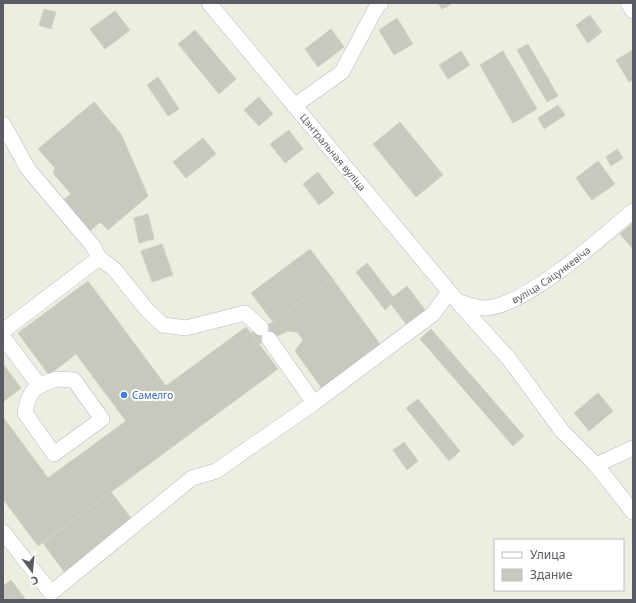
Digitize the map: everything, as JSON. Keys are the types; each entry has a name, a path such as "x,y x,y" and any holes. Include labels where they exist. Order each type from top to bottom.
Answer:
{"street":[{"name":"Цэнтральная вуліца","path":"209,3 453,297 509,359 562,431 596,465 633,512"},
{"path":"294,106 342,72 377,6 381,3"},
{"path":"628,3 633,11"},
{"path":"3,124 28,169 93,246 99,258 114,269 147,310 164,325 186,328 245,313 265,334 314,403"},
{"name":"вуліца Сацункевіча","path":"453,297 486,308 503,304 523,294 578,258 633,211"},
{"path":"3,330 99,258"},
{"path":"3,532 46,596 192,478 216,471 314,403 433,314 453,297"},
{"path":"3,338 39,385"},
{"path":"57,379 74,380 102,419 54,454 25,413 28,398 39,385 57,379"},
{"path":"596,465 633,448"}],"building":[{"path":"438,3 453,3 442,9"},
{"path":"44,9 56,12 51,29 39,25"},
{"path":"115,11 130,30 105,49 90,29"},
{"path":"590,15 602,32 588,43 576,25"},
{"path":"397,18 413,44 394,55 379,30"},
{"path":"331,29 344,47 318,67 305,49"},
{"path":"195,30 236,79 219,94 178,44"},
{"path":"528,44 558,96 547,102 517,50"},
{"path":"633,50 633,79 629,82 616,60"},
{"path":"461,51 470,65 448,79 439,65"},
{"path":"503,51 537,109 513,123 480,65"},
{"path":"158,77 179,109 168,116 147,85"},
{"path":"259,97 273,114 259,126 244,110"},
{"path":"94,102 121,134 148,196 108,230 100,222 90,231 63,200 71,194 53,173 55,168 38,149"},
{"path":"558,105 565,115 544,129 538,118"},
{"path":"400,122 443,175 416,197 373,144"},
{"path":"289,130 303,149 285,163 270,144"},
{"path":"203,138 216,154 186,178 173,162"},
{"path":"617,149 623,158 611,166 606,157"},
{"path":"598,161 615,184 592,200 576,178"},
{"path":"318,172 334,193 319,205 303,184"},
{"path":"148,214 154,239 139,243 134,218"},
{"path":"633,223 633,249 620,234"},
{"path":"162,244 173,275 152,282 141,251"},
{"path":"310,249 332,278 273,322 251,293"},
{"path":"367,263 393,297 407,286 425,310 406,324 391,304 385,310 356,272"},
{"path":"332,278 382,347 323,390 295,351 303,340 297,332 288,331 259,344 251,333 273,322"},
{"path":"88,281 166,386 246,327 278,369 38,546 3,499 3,417 48,478 126,421 76,354 49,375 18,333"},
{"path":"431,329 524,436 513,446 420,339"},
{"path":"3,364 21,388 3,402"},
{"path":"598,393 613,411 589,431 574,413"},
{"path":"418,399 460,451 449,461 406,408"},
{"path":"404,442 418,461 407,470 393,450"},
{"path":"111,492 134,522 65,573 43,543"},
{"path":"11,580 26,600 3,600 3,586"}],"place":[{"name":"Самелго","path":"124,395"}]}
